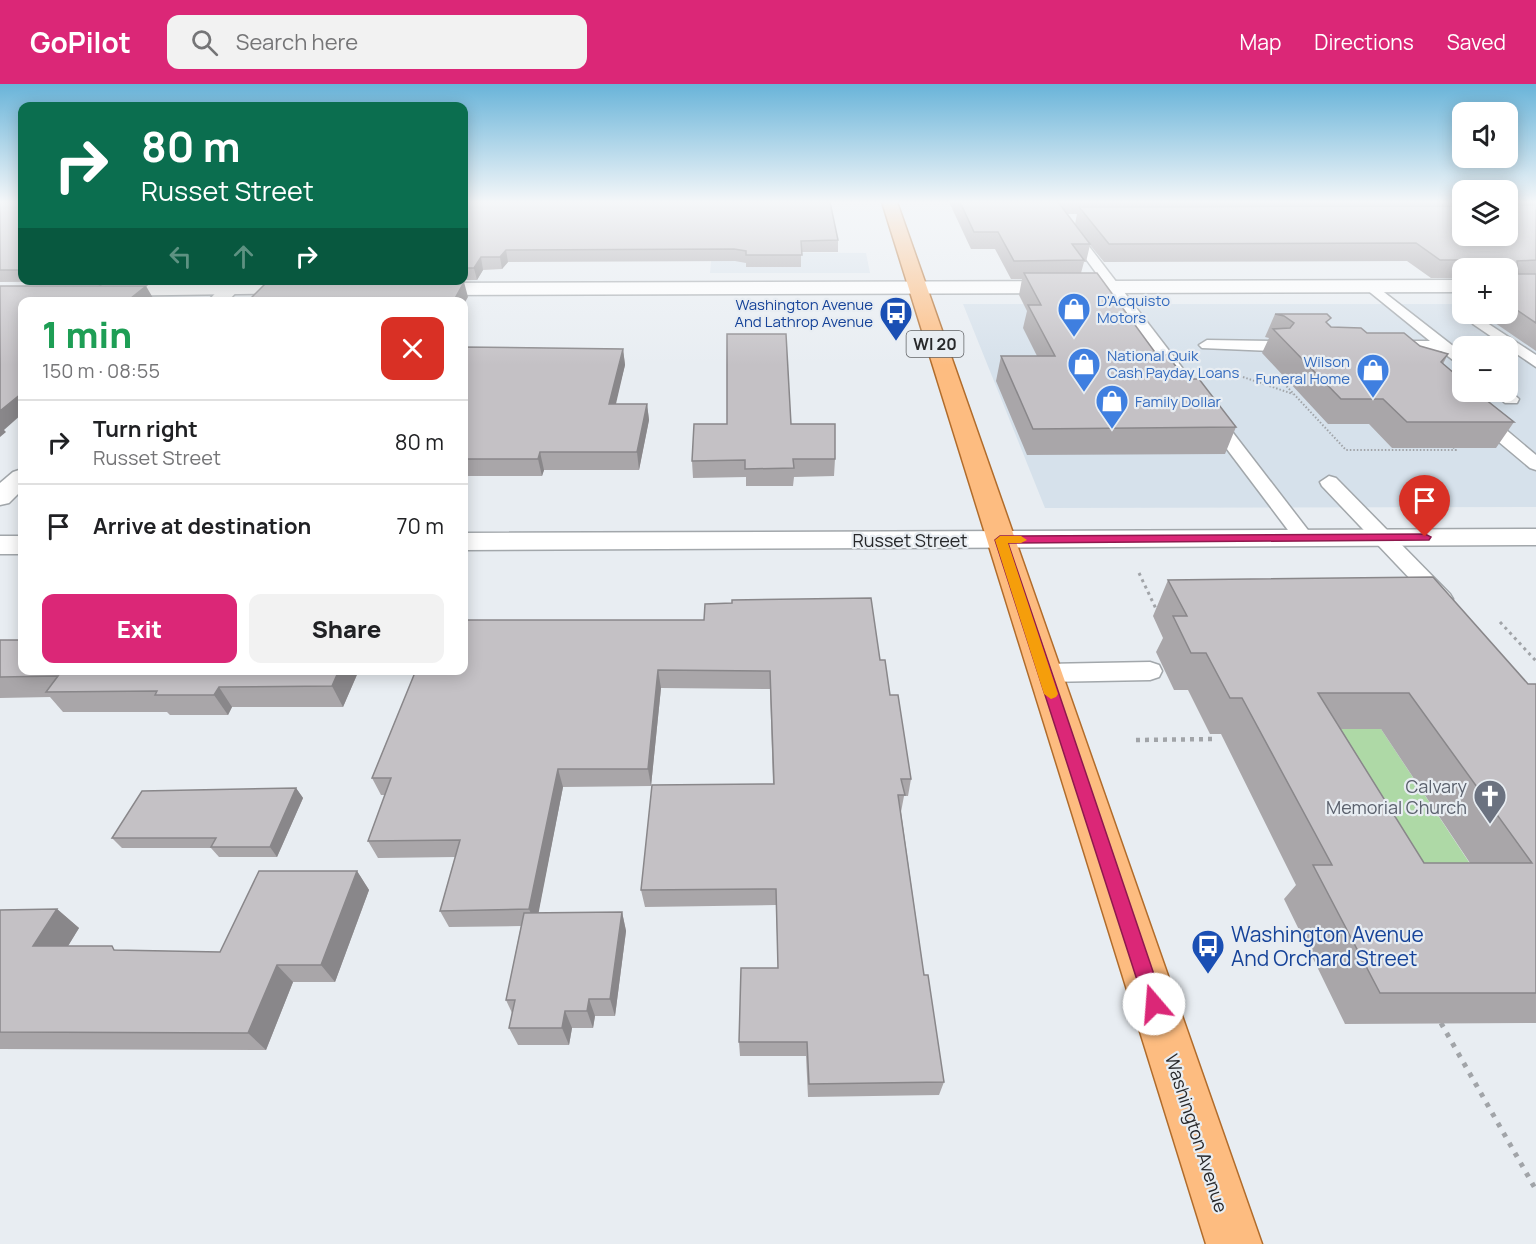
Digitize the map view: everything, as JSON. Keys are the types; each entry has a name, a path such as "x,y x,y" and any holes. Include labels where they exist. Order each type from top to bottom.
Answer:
{"main road":[{"name":"Washington Avenue","path":"906,256 1234,1244"}],"street":[{"path":"403,289 1452,286"},
{"path":"91,290 320,289"},
{"path":"0,497 18,481"},
{"name":"Russet Street","path":"468,542 1536,537"},
{"path":"0,545 18,544"}],"lane":[{"path":"1092,256 1112,287 1304,538"},
{"path":"1371,286 1452,352"},
{"path":"1482,324 1536,362"},
{"path":"1207,345 1273,346"},
{"path":"1373,346 1445,346"},
{"path":"1468,406 1536,464"},
{"path":"1329,482 1380,538 1457,614"},
{"path":"1045,673 1150,671"}],"path":[{"path":"1274,372 1346,450 1456,450 1448,442"},
{"path":"1239,376 1294,394"},
{"path":"1123,539 1159,616"},
{"path":"1500,622 1536,661"},
{"path":"1136,740 1217,739"},
{"path":"1441,1023 1536,1190"}],"shaded area":[{"path":"712,256 867,256 870,273 710,273"},
{"path":"1536,303 1536,507 1045,508 963,304 1452,304 1452,324 1518,324 1518,310"}],"green space":[{"path":"1294,729 1381,729 1492,897 1389,897"}],"building":[{"path":"0,256 18,256 18,270 0,270"},
{"path":"468,256 501,256 481,257 474,268 468,268"},
{"path":"1011,256 1081,256 1084,260 1014,261"},
{"path":"1435,256 1536,256 1536,260 1518,261 1518,258 1452,258 1452,260 1440,260"},
{"path":"1024,273 1097,273 1157,355 1167,355 1186,379 1199,379 1236,427 1033,429 1001,356 1055,356 1028,305 1041,305"},
{"path":"1518,274 1536,274 1536,323 1518,311"},
{"path":"264,285 462,285 456,297 252,297"},
{"path":"0,286 146,286 132,297 18,297 18,396 0,411"},
{"path":"1275,314 1327,314 1331,318 1326,322 1331,327 1361,328 1367,333 1404,333 1420,346 1448,354 1441,362 1452,371 1452,402 1489,402 1514,422 1407,422 1383,399 1341,399 1273,329 1290,328 1294,323 1284,316"},
{"path":"727,334 786,334 791,424 835,424 835,459 793,459 794,468 745,469 745,460 692,461 694,424 727,424"},
{"path":"468,347 623,349 609,404 647,404 637,452 540,452 538,459 468,459"},
{"name":"Calvary Memorial Church","path":"1433,577 1528,684 1536,684 1536,993 1380,993 1313,865 1332,865 1242,698 1230,698 1206,653 1191,653 1173,616 1187,616 1168,580","holes":["1318,693 1409,693 1532,863 1424,863"]},
{"path":"871,598 880,660 885,660 890,695 898,695 911,779 901,779 905,795 898,795 924,975 928,975 944,1082 809,1084 807,1042 739,1042 741,968 778,968 776,889 641,890 652,785 774,784 770,671 658,670 648,769 558,769 529,909 440,911 460,840 368,841 391,778 372,778 414,675 468,675 468,620 704,620 705,604 732,603 732,600"},
{"path":"0,640 18,640 18,675 337,675 332,686 219,687 214,695 155,695 157,691 46,692 58,676 0,677"},
{"path":"296,788 270,847 211,847 216,838 112,838 142,791"},
{"path":"259,871 357,871 321,965 277,965 248,1033 0,1032 0,910 57,909 33,946 112,946 114,950 220,952"},
{"path":"622,912 610,999 589,999 587,1011 565,1011 562,1028 509,1028 515,1000 506,1000 524,913"}],"slow traffic":[{"path":"1021,540 1000,540 1051,694"}],"place":[{"name":"D'Acquisto Motors","path":"1074,338"},
{"name":"Washington Avenue And Lathrop Avenue","path":"896,342"},
{"name":"National Quik Cash Payday Loans","path":"1084,393"},
{"name":"Wilson Funeral Home","path":"1373,399"},
{"name":"Family Dollar","path":"1112,430"},
{"name":"Calvary Memorial Church","path":"1490,825"},
{"name":"Washington Avenue And Orchard Street","path":"1208,975"}],"route":[{"path":"1154,1004 1000,540 1425,537"}]}
